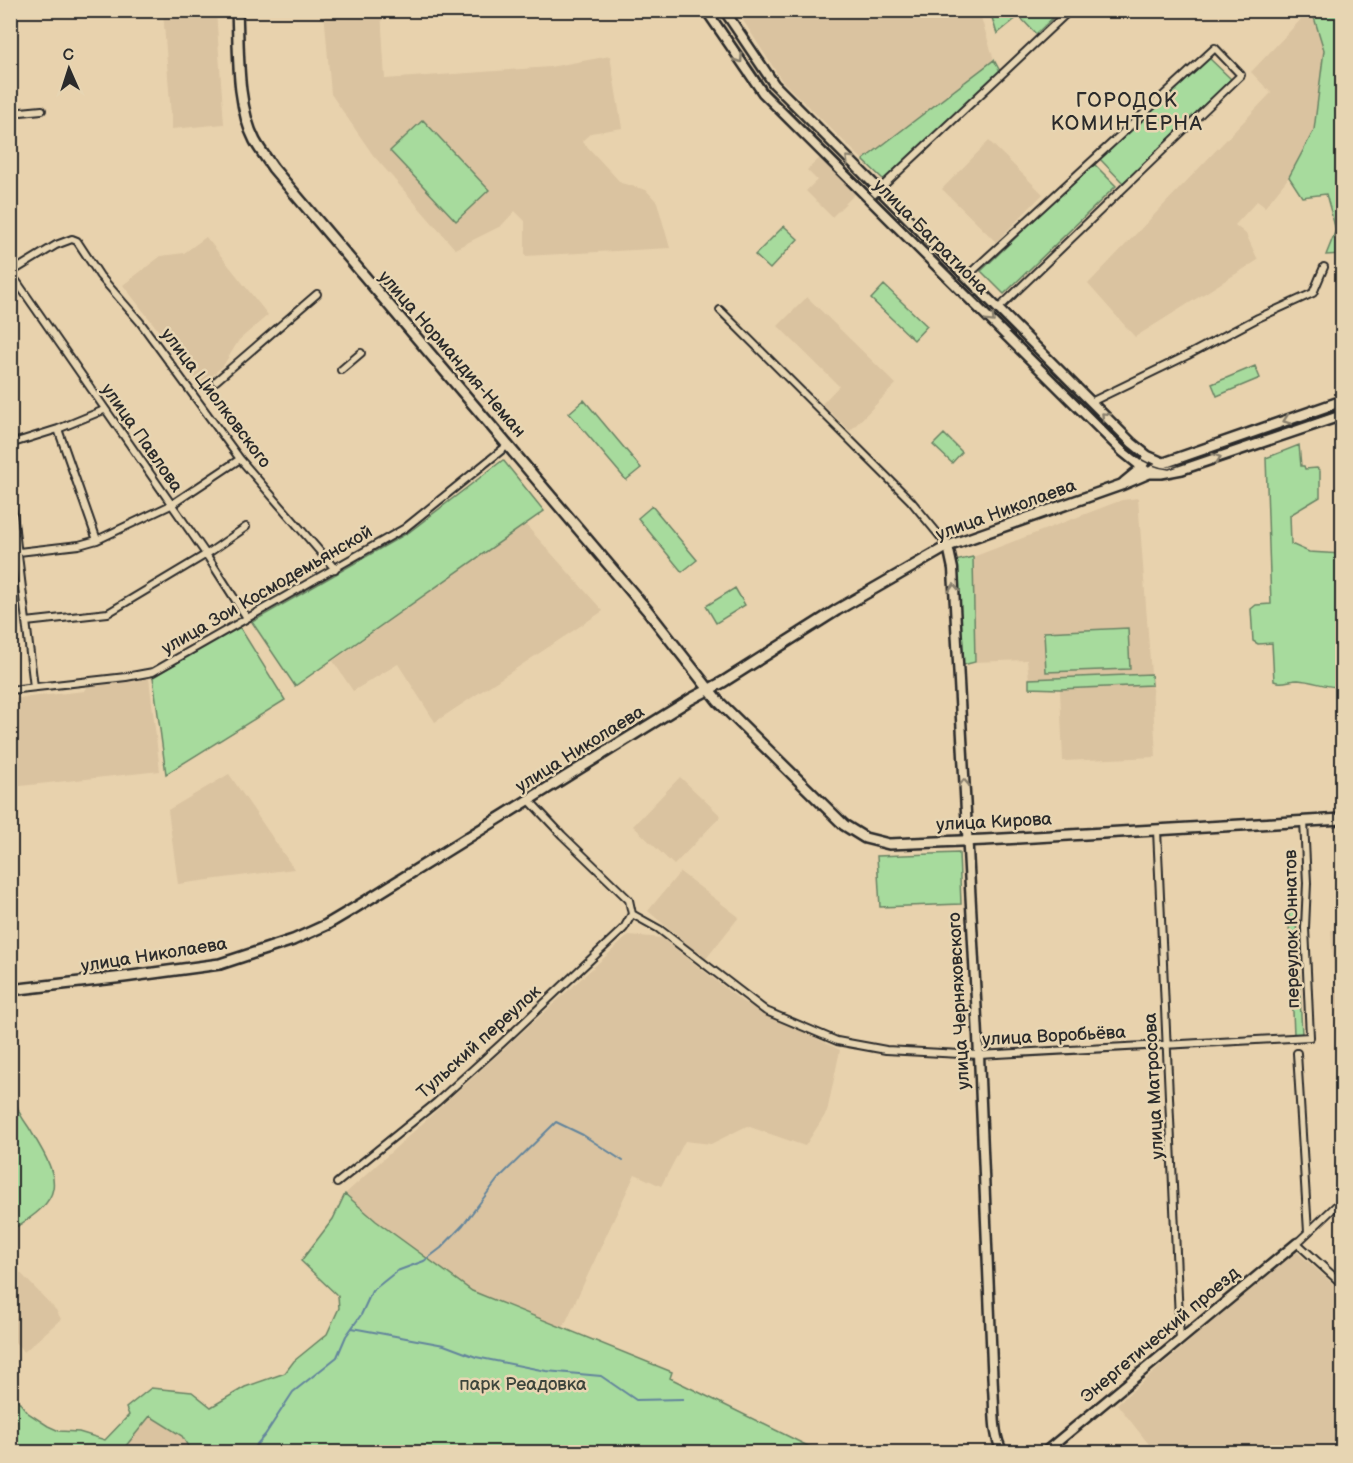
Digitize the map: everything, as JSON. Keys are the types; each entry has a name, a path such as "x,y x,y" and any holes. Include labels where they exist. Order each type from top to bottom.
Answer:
{"main road":[{"name":"улица Нормандия-Неман","path":"237,10 241,86 249,125 255,140 273,168 647,610 708,690"},
{"name":"улица Багратиона","path":"706,10 763,93 1145,471"},
{"name":"улица Багратиона","path":"723,10 774,84 1091,402 1148,456 1164,463"},
{"name":"улица Николаева","path":"10,990 220,964 293,940 337,919 837,610 948,546 1121,484 1164,463 1342,402"},
{"name":"улица Николаева","path":"1145,471 1161,473 1182,469 1339,416"},
{"path":"1121,484 1130,467 1124,452"},
{"path":"1145,471 1148,456"},
{"name":"улица Черняховского","path":"948,546 953,569 979,1055 993,1388 999,1447 1003,1452"},
{"name":"улица Кирова","path":"708,690 844,825 865,838 889,844 1342,819"},
{"name":"Энергетический проезд","path":"1045,1452 1297,1243"}],"street":[{"path":"869,199 1070,10"},
{"path":"966,277 1215,48 1241,75 998,309"},
{"path":"10,114 42,110"},
{"name":"улица Циолковского","path":"10,275 62,243 72,239 77,242 100,276 140,322 240,459 335,569"},
{"path":"1091,402 1313,293 1324,267"},
{"name":"улица Павлова","path":"10,275 206,554 247,618"},
{"path":"216,381 317,294"},
{"path":"720,310 908,497 948,546"},
{"path":"341,370 361,353"},
{"path":"1339,416 1342,402"},
{"path":"10,444 57,429 104,410"},
{"path":"57,429 97,540"},
{"name":"улица Зои Космодемьянской","path":"10,690 153,672 405,528 508,445"},
{"path":"14,553 79,545 97,540 171,505 240,459"},
{"path":"10,489 14,553 34,687"},
{"path":"26,622 108,613 246,527"},
{"path":"530,801 629,900 632,914"},
{"name":"переулок Юннатов","path":"1304,821 1307,883 1305,928 1310,1037"},
{"name":"улица Матросова","path":"1157,830 1180,1341"},
{"name":"улица Воробьёва","path":"632,914 659,929 766,1011 837,1041 886,1050 979,1055 1310,1037"},
{"name":"Тульский переулок","path":"337,1183 437,1102 501,1044 624,928 632,914"},
{"path":"1297,1053 1308,1232"},
{"path":"1342,1200 1297,1243 1342,1284"}],"shaded area":[{"path":"163,11 216,11 224,124 172,129"},
{"path":"324,11 381,11 385,79 550,67 610,56 622,128 591,133 582,141 621,183 646,190 657,202 670,248 525,256 525,221 515,211 501,226 455,249 373,155 331,94"},
{"path":"737,11 979,11 994,60 863,160 782,81"},
{"path":"1309,11 1312,11 1324,50 1314,130 1289,177 1265,207 1257,201 1235,225 1246,234 1258,260 1135,337 1088,284 1271,93 1251,72"},
{"path":"989,141 1043,194 996,242 942,189"},
{"path":"822,156 857,192 832,217 806,191 817,180 807,170"},
{"path":"206,237 268,315 239,340 223,366 201,385 123,285 161,256 184,253"},
{"path":"807,297 896,384 850,431 822,404 839,386 778,326"},
{"path":"1138,498 1151,674 1029,679 1027,660 975,662 973,557 1122,500"},
{"path":"525,524 603,611 435,722 398,664 353,691 333,661"},
{"path":"149,678 160,771 11,787 11,699 85,691 88,685"},
{"path":"1152,685 1156,757 1063,761 1060,689"},
{"path":"229,774 294,869 178,884 168,810"},
{"path":"680,777 721,816 674,865 633,826"},
{"path":"680,872 739,917 705,960 648,911"},
{"path":"1331,930 1342,930 1342,1057 1339,1057"},
{"path":"629,935 662,938 743,1002 840,1050 827,1112 805,1146 747,1126 711,1144 685,1141 661,1186 635,1174 563,1328 472,1291 376,1221 345,1194"},
{"path":"1295,1250 1342,1292 1342,1452 1155,1452 1117,1404"},
{"path":"11,1263 56,1310 61,1319 24,1352 11,1338"},
{"path":"150,1416 182,1437 191,1450 190,1452 121,1452"}],"green space":[{"path":"990,10 1060,11 1036,34 1019,16 997,34"},
{"path":"1312,11 1342,11 1342,254 1326,255 1336,230 1326,194 1302,197 1289,177 1314,130 1324,50"},
{"path":"1208,57 1231,79 1123,183 1100,159"},
{"path":"994,60 1001,73 884,180 863,160"},
{"path":"423,120 489,190 456,221 390,151"},
{"path":"1093,163 1116,186 1004,294 981,271"},
{"path":"784,226 798,239 770,269 755,255"},
{"path":"884,285 927,326 914,340 871,299"},
{"path":"1255,366 1260,378 1217,396 1212,384"},
{"path":"584,400 641,468 626,480 569,413"},
{"path":"944,434 962,452 952,463 933,445"},
{"path":"1299,445 1301,466 1305,469 1317,468 1320,471 1320,497 1290,515 1291,544 1309,552 1342,554 1342,687 1298,680 1274,681 1272,643 1258,644 1253,641 1251,609 1256,605 1271,604 1266,458"},
{"path":"503,460 544,511 295,686 252,622 409,532"},
{"path":"652,506 697,560 682,572 638,518"},
{"path":"973,557 975,662 963,665 955,561"},
{"path":"735,588 745,605 716,623 706,606"},
{"path":"239,626 285,700 166,774 153,677"},
{"path":"1128,628 1130,669 1046,672 1044,632"},
{"path":"1151,674 1152,685 1029,688 1029,679"},
{"path":"959,853 961,904 880,907 877,856"},
{"path":"1288,901 1295,901 1302,1034 1294,1034"},
{"path":"11,1054 18,1109 49,1165 53,1177 53,1189 41,1209 11,1230"},
{"name":"парк Реадовка","path":"345,1194 376,1221 472,1291 672,1372 670,1378 820,1452 190,1452 182,1436 150,1416 121,1452 11,1452 11,1392 28,1413 48,1426 59,1431 79,1432 105,1440 129,1415 126,1408 151,1388 192,1392 211,1407 245,1387 285,1373 294,1361 327,1334 339,1308 338,1296 301,1261 333,1219"}],"waterway":[{"path":"250,1452 265,1435 293,1392 337,1357 346,1336 361,1315 372,1291 397,1271 424,1261 441,1248 463,1225 498,1179 556,1122 583,1135 623,1161"},
{"path":"352,1328 444,1345 476,1357 546,1371 601,1376 636,1400 683,1399"}],"tunnel":[{"path":"1336,417 1342,435"}],"tram line":[{"path":"712,10 767,91 1119,442 1137,457 1157,467 1169,469 1342,410"}],"district":[{"name":"ГОРОДОК КОМИНТЕРНА","path":"1127,112"}]}
